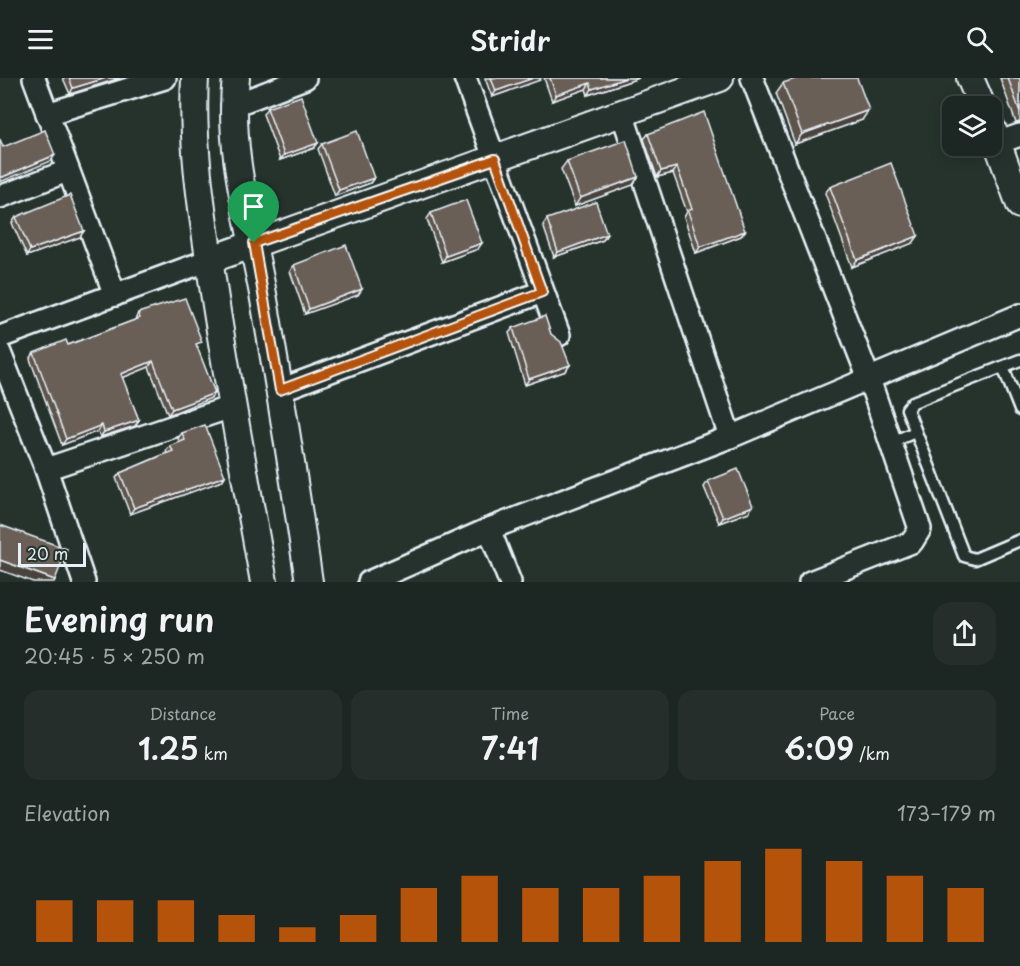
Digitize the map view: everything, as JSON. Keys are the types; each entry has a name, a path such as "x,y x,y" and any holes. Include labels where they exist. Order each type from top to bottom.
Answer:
{"street":[{"path":"34,78 115,295"},
{"path":"47,114 165,78"},
{"path":"195,78 192,125 209,260 231,407 264,582"},
{"path":"236,78 232,106 240,177 280,390 309,582"},
{"path":"232,106 305,78"},
{"path":"465,78 559,335"},
{"path":"0,337 254,243 720,78"},
{"path":"752,78 869,379 920,523 919,535 912,542 810,582"},
{"path":"970,78 978,96"},
{"path":"622,113 730,437"},
{"path":"1003,135 1020,205"},
{"path":"0,197 67,171"},
{"path":"280,390 542,292"},
{"path":"369,582 489,529 730,437 1020,315"},
{"path":"0,353 46,469 84,582"},
{"path":"46,469 231,407"},
{"path":"489,529 510,582"}],"lane":[{"path":"1020,360 909,405 907,409 964,556 975,559 1020,540"},
{"path":"1003,367 1020,410"},
{"path":"890,443 915,432"}],"building":[{"path":"69,78 106,78 73,88"},
{"path":"491,78 533,78 496,91"},
{"path":"550,78 626,78 592,89 590,83 556,95"},
{"path":"798,78 857,78 869,110 802,134 783,83"},
{"path":"1008,78 1020,78 1020,112"},
{"path":"301,96 318,143 284,155 267,108"},
{"path":"704,112 745,231 700,247 688,211 692,209 677,167 661,171 648,134"},
{"path":"45,130 55,155 0,178 0,139 3,147"},
{"path":"357,131 374,178 339,190 322,144"},
{"path":"626,140 638,177 580,198 567,161"},
{"path":"891,163 918,236 857,260 830,187"},
{"path":"70,195 84,231 30,250 16,217"},
{"path":"466,200 482,243 446,256 431,213"},
{"path":"596,202 607,234 558,252 547,219"},
{"path":"346,245 362,289 309,309 294,265"},
{"path":"185,298 202,342 196,344 215,393 172,409 153,361 121,374 139,420 104,432 102,425 66,439 34,353 66,340 68,345 140,318 138,313"},
{"path":"545,316 551,334 561,342 570,365 529,379 513,328"},
{"path":"205,425 225,476 134,508 120,473 173,451 170,446 185,440 182,433"},
{"path":"738,469 753,506 723,518 708,481"},
{"path":"0,525 67,549 55,580 0,560"}],"route":[{"path":"495,159 542,292 280,390 254,243 495,159"}]}
